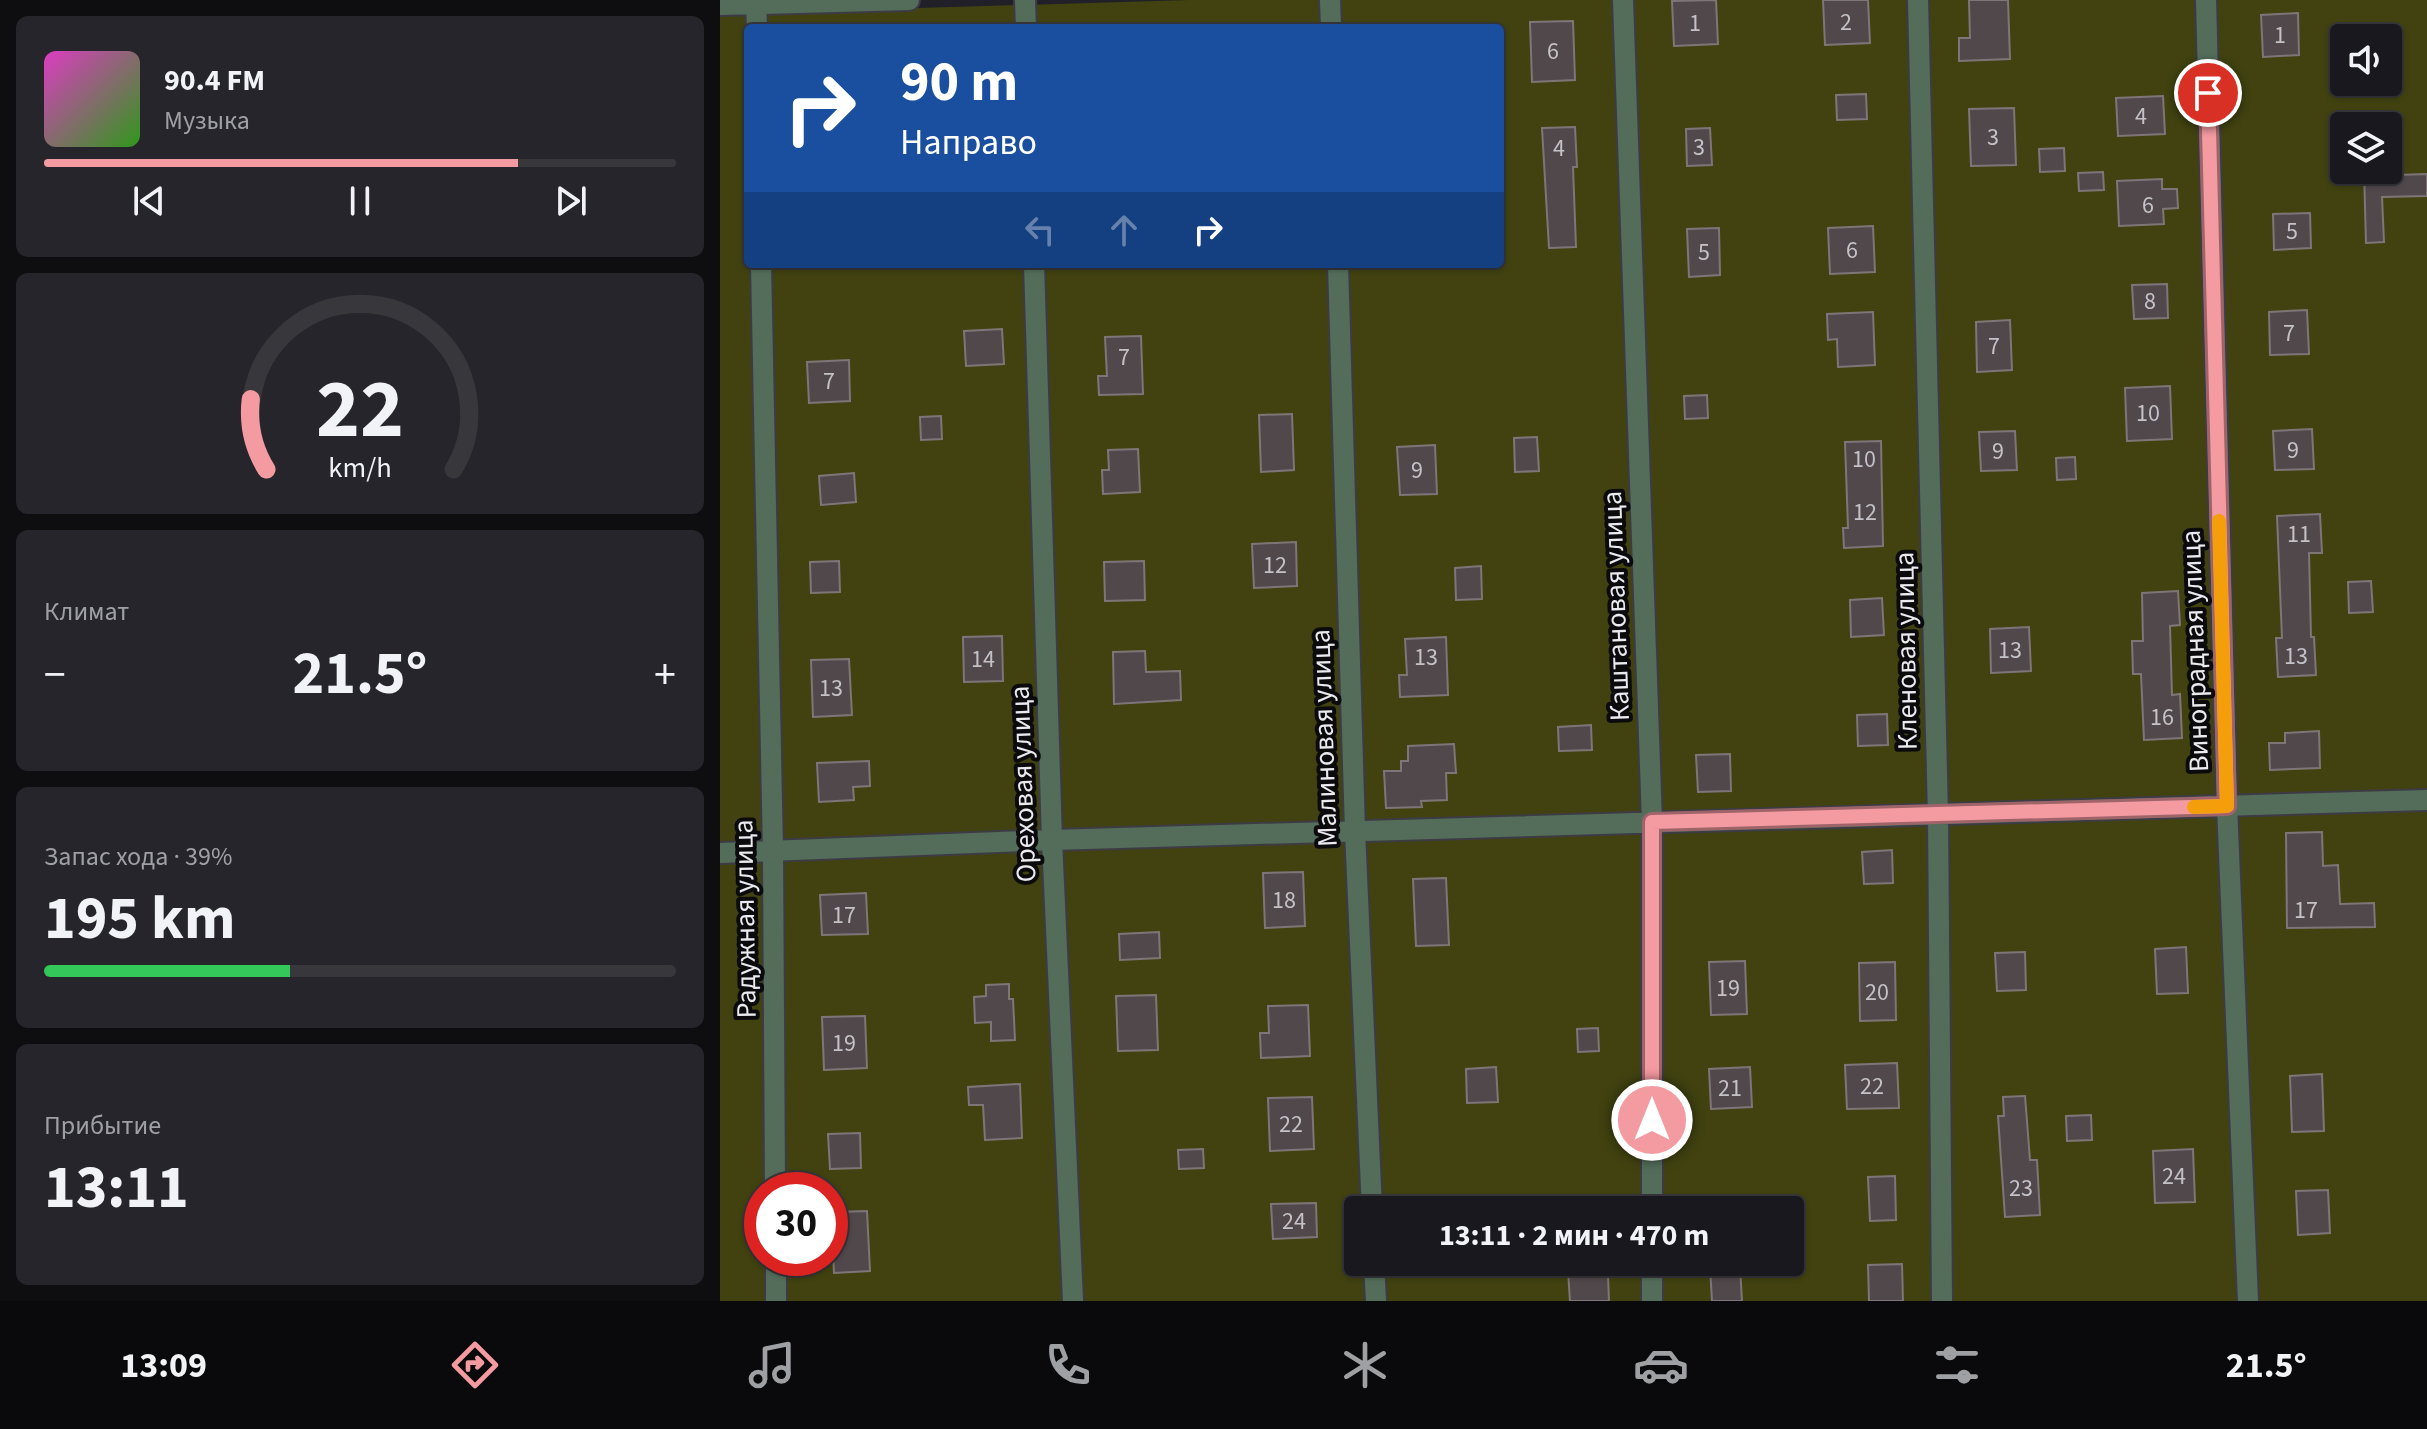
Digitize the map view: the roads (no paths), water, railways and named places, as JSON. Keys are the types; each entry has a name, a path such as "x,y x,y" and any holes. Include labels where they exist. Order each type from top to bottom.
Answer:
{"street":[{"path":"720,5 909,0"},
{"path":"1025,0 1026,24"},
{"path":"1330,0 1331,24"},
{"name":"Каштановая улица","path":"1623,0 1652,822 1652,1196"},
{"name":"Кленовая улица","path":"1918,0 1938,815 1942,1301"},
{"name":"Виноградная улица","path":"2206,0 2227,806 2248,1301"},
{"path":"756,4 757,24"},
{"name":"Радужная улица","path":"761,268 773,851 775,1172"},
{"name":"Ореховая улица","path":"1034,268 1052,840 1073,1301"},
{"name":"Малиновая улица","path":"1338,268 1355,831 1371,1196"},
{"path":"720,853 1052,840 2427,800"},
{"path":"776,1276 776,1301"},
{"path":"1375,1276 1376,1301"},
{"path":"1652,1276 1652,1301"}]}
